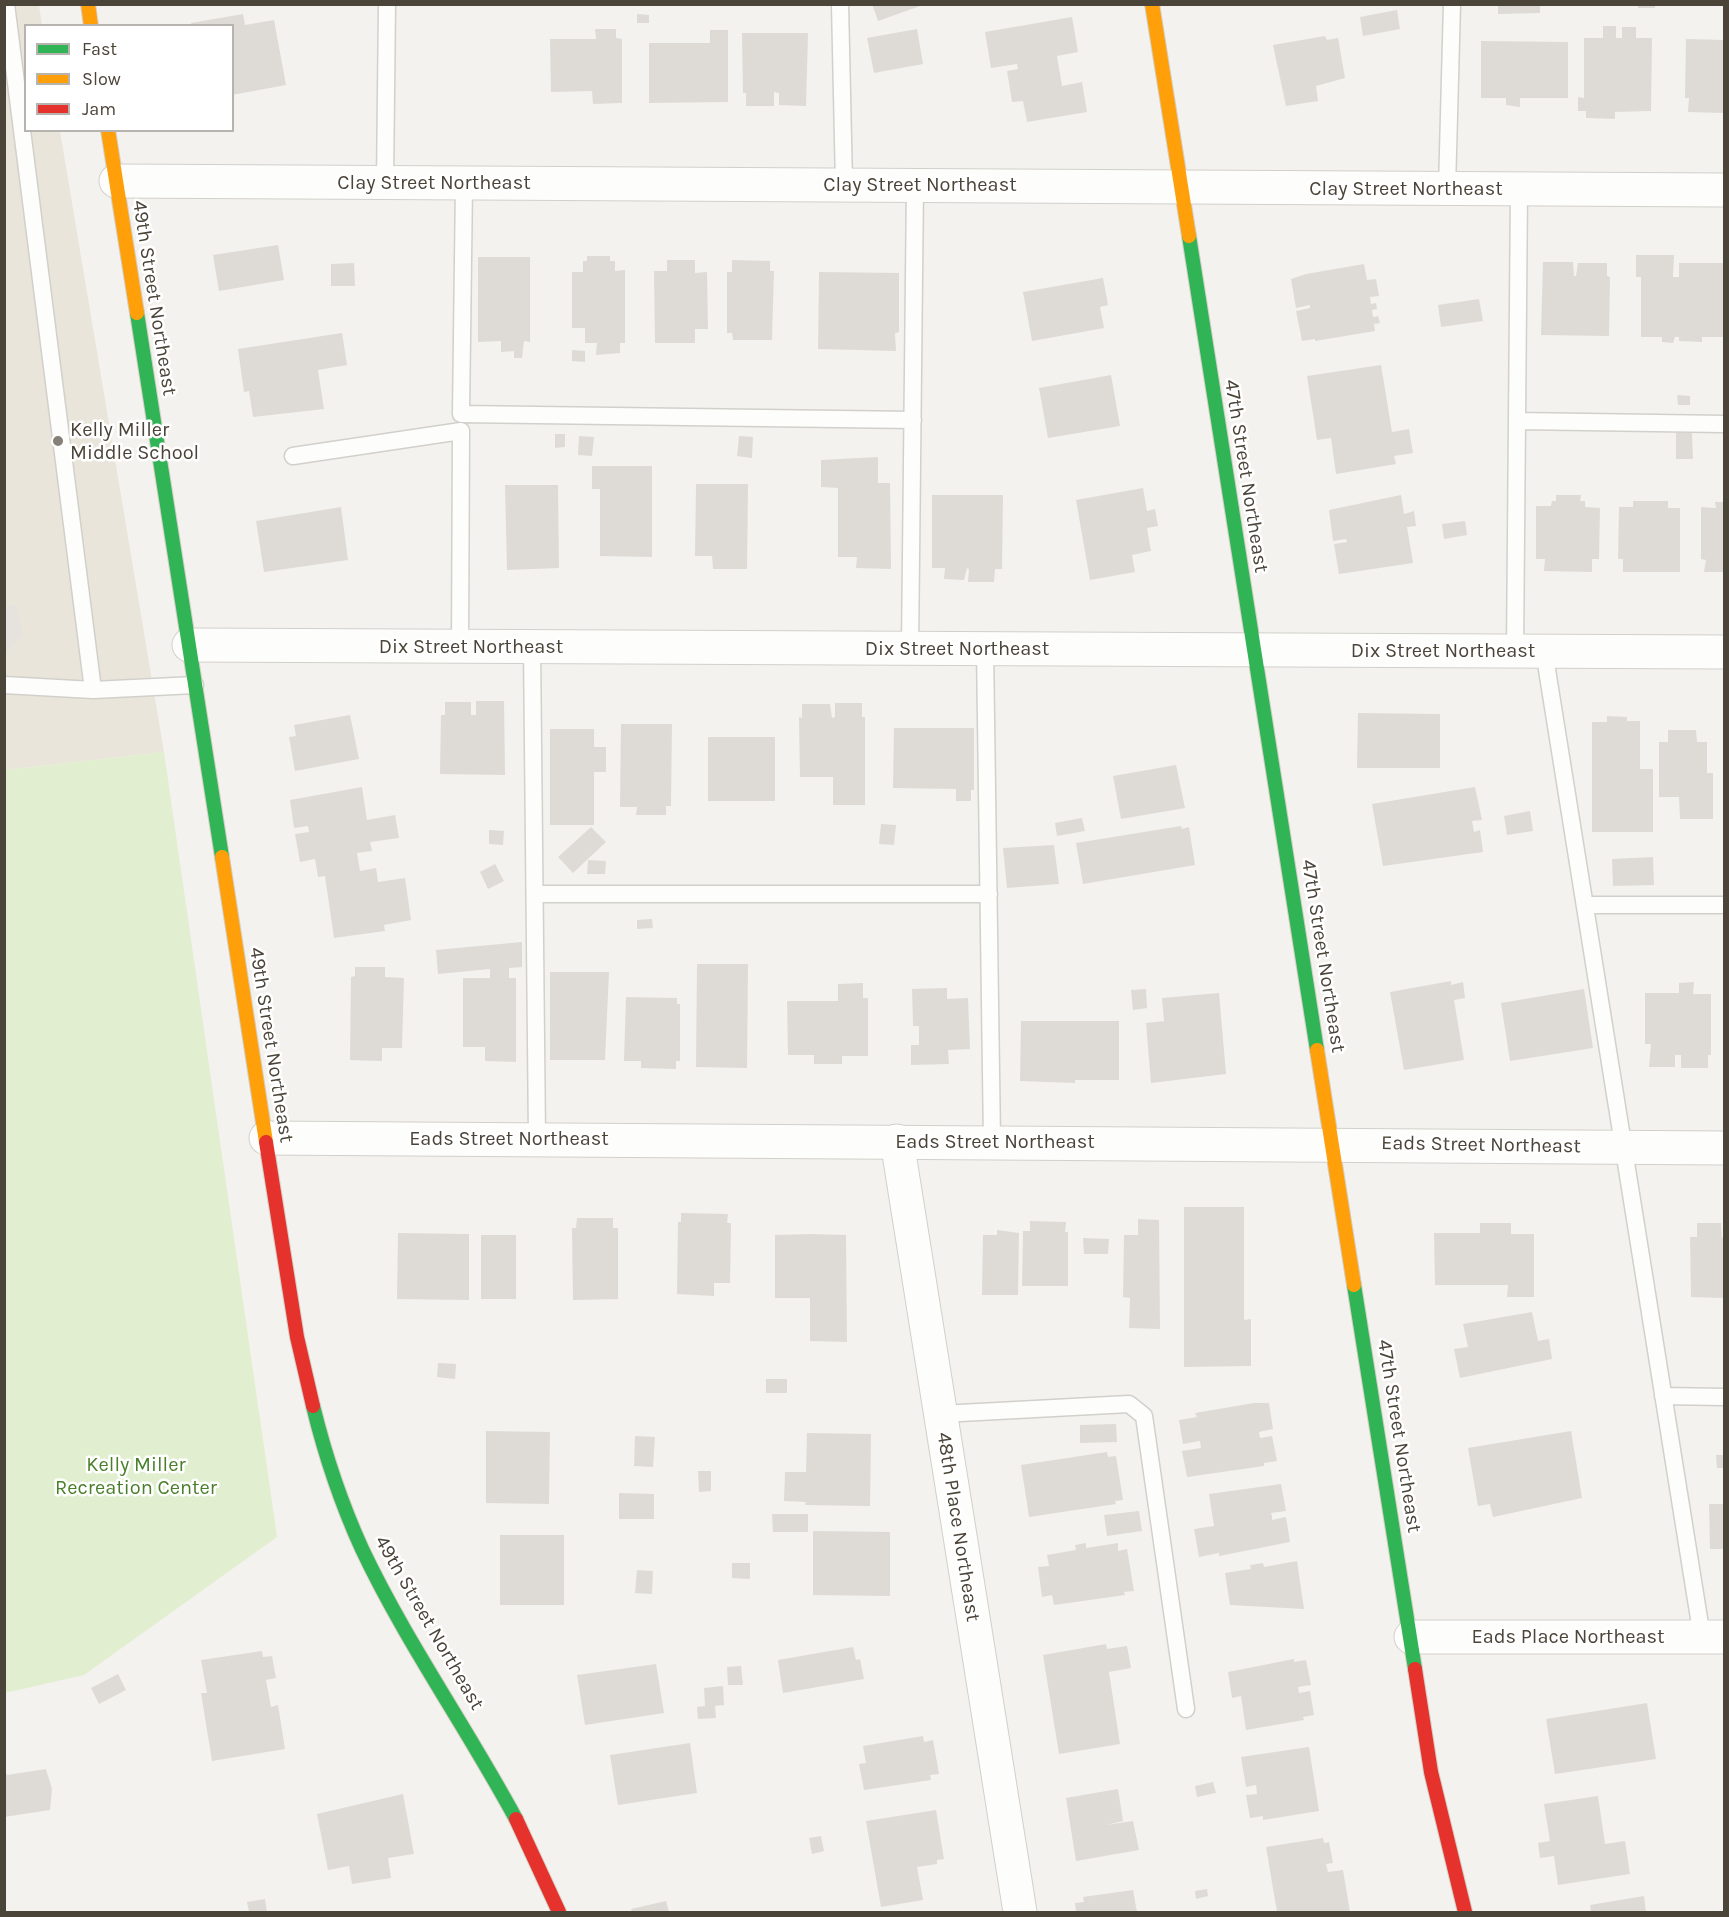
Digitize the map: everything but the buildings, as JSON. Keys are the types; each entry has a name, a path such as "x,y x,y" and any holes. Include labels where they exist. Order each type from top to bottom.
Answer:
{"street":[{"path":"88,4 91,24"},
{"name":"47th Street Northeast","path":"1152,4 1431,1772 1465,1912"},
{"name":"49th Street Northeast","path":"108,132 266,1138 303,1365 316,1420 343,1500 377,1578 508,1799 559,1912"},
{"name":"Clay Street Northeast","path":"116,181 1725,190"},
{"name":"Dix Street Northeast","path":"189,645 1725,652"},
{"name":"Eads Street Northeast","path":"266,1138 1725,1148"},
{"name":"48th Place Northeast","path":"897,1141 1020,1912"},
{"name":"Eads Place Northeast","path":"1411,1637 1713,1637"}],"lane":[{"path":"6,4 93,690"},
{"path":"385,182 387,4"},
{"path":"840,4 844,185"},
{"path":"1447,189 1452,4"},
{"path":"460,647 464,183"},
{"path":"910,649 915,184"},
{"path":"1519,189 1517,421 1529,651 1586,905 1663,1396 1713,1637"},
{"path":"293,456 461,423 913,420"},
{"path":"1517,421 1725,424"},
{"path":"532,647 537,1139"},
{"path":"985,649 992,1142"},
{"path":"4,685 93,690 195,685"},
{"path":"536,894 989,894"},
{"path":"1586,905 1725,906"},
{"path":"1663,1396 1725,1397"},
{"path":"941,1414 1130,1404 1144,1416 1186,1709"}],"shaded area":[{"name":"Kelly Miller Middle School","path":"4,5 39,5 42,24 24,24 24,132 60,132 164,752 5,770"},
{"path":"16,605 23,635 5,653 5,606"}],"green space":[{"name":"Kelly Miller Recreation Center","path":"164,752 277,1537 84,1675 5,1693 5,770"}],"traffic: fast":[{"path":"1189,236 1317,1050"},
{"path":"137,313 222,857"},
{"path":"1354,1285 1415,1669"},
{"path":"313,1406 334,1479 347,1514 379,1584 516,1819"}],"traffic: slow":[{"path":"88,4 91,24"},
{"path":"1152,4 1189,236"},
{"path":"108,132 137,313"},
{"path":"222,857 266,1142"},
{"path":"1317,1050 1354,1285"}],"traffic: jam":[{"path":"266,1142 297,1337 313,1406"},
{"path":"1415,1669 1431,1772 1465,1912"},
{"path":"516,1819 559,1912"}],"place":[{"name":"Kelly Miller Middle School","path":"58,441"}]}
